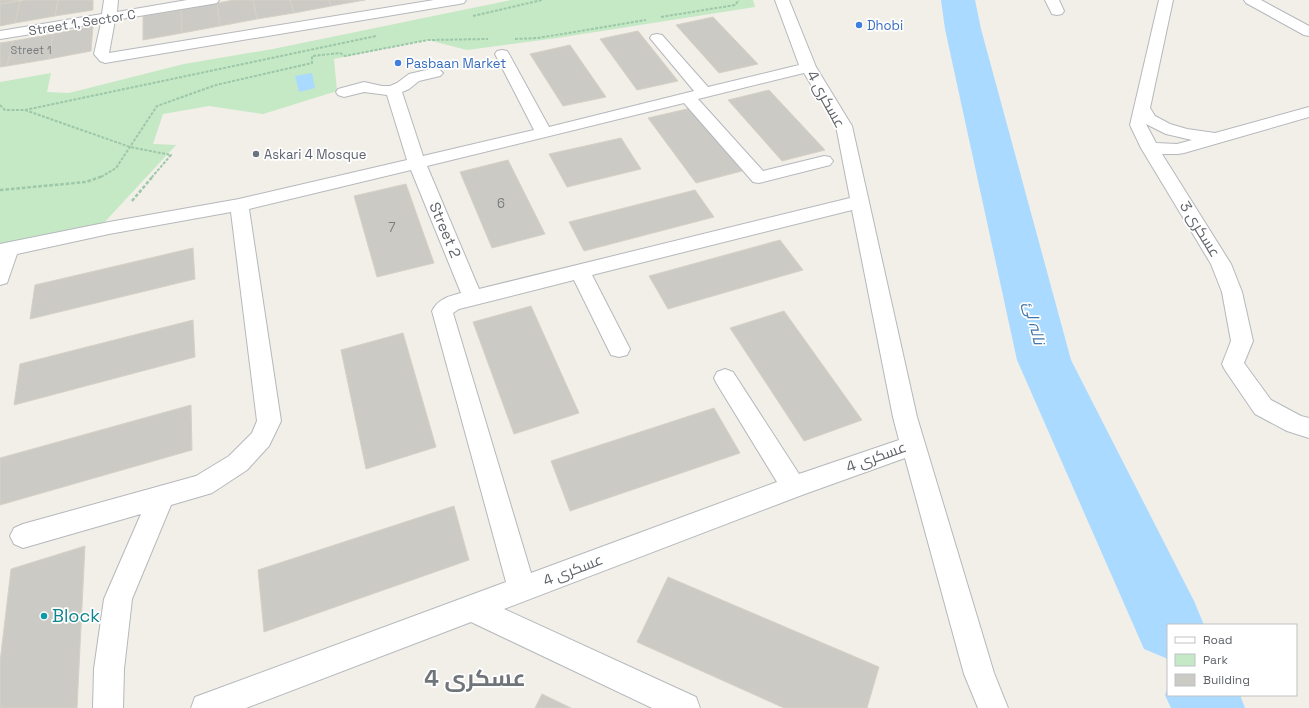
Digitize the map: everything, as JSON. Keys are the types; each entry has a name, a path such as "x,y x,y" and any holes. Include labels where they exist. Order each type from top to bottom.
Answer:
{"street":[{"path":"111,0 101,54 105,58 459,0"},
{"name":"Street 1, Sector C","path":"0,35 212,0"},
{"name":"عسکری 4","path":"206,708 793,487 912,445 844,126 808,67 782,0"},
{"name":"عسکری 3","path":"1166,0 1138,125 1150,148 1221,264 1232,292 1242,341 1234,364 1263,407 1294,424 1309,428"},
{"path":"1251,0 1309,32"},
{"path":"657,38 696,95 759,178 824,161"},
{"path":"502,54 544,133"},
{"path":"0,278 4,250 109,228 239,205 544,133 808,67"},
{"path":"344,92 364,87 382,91 393,90 403,86 414,77 435,73"},
{"name":"Street 2","path":"393,90 417,163 473,298"},
{"path":"1142,108 1150,120 1171,130 1190,135 1217,138"},
{"path":"1150,148 1178,149 1309,112"},
{"path":"522,589 442,311 452,303 860,202"},
{"path":"23,536 204,485 238,463 261,439 269,421 239,205"},
{"path":"580,271 619,349"},
{"path":"725,378 793,487"},
{"path":"912,445 979,674 993,708"},
{"path":"108,708 108,669 118,600 138,549 162,496"},
{"path":"472,608 685,708"}],"path":[{"path":"466,17 542,0"},
{"path":"0,106 5,110 24,110 381,35"},
{"path":"24,110 130,147 171,155 109,228"}],"green space":[{"path":"511,0 753,0 755,7 557,38 467,50 428,40 334,59 337,91 263,114 209,106 163,114 153,144 176,145 101,226 0,245 0,82 51,73 47,92 69,93 184,64 273,49"}],"water":[{"path":"312,73 315,88 299,92 295,76"}],"building":[{"path":"0,0 20,0 0,4"},
{"path":"58,0 55,16 15,23 20,1"},
{"path":"58,0 93,0 93,10 55,16"},
{"path":"234,0 253,0 257,19 220,26 217,3"},
{"path":"253,0 290,0 294,13 257,19"},
{"path":"290,0 329,0 331,6 294,13"},
{"path":"329,0 365,0 331,6"},
{"path":"20,1 15,23 0,26 0,4"},
{"path":"217,3 220,26 182,33 181,10"},
{"path":"181,10 182,33 143,40 143,16"},
{"path":"713,17 758,64 719,73 676,25"},
{"path":"93,26 91,51 49,59 53,34"},
{"path":"638,31 678,81 637,90 600,39"},
{"path":"53,34 49,59 7,66 13,41"},
{"path":"13,41 7,66 0,67 0,43"},
{"path":"570,45 606,97 563,106 530,54"},
{"path":"769,90 825,150 782,161 728,100"},
{"path":"691,108 742,171 696,183 648,118"},
{"path":"621,138 641,169 567,187 549,154"},
{"path":"508,160 545,234 492,248 460,172"},
{"path":"406,184 434,263 377,277 354,196"},
{"path":"695,190 714,217 584,251 569,222"},
{"path":"780,240 803,270 668,309 649,276"},
{"path":"193,248 195,279 30,319 35,285"},
{"path":"531,306 579,413 514,434 473,322"},
{"path":"784,311 862,420 804,441 730,328"},
{"path":"193,320 195,357 14,405 20,364"},
{"path":"403,333 436,447 366,469 341,350"},
{"path":"191,405 192,450 0,505 0,458"},
{"path":"714,408 740,453 570,511 551,461"},
{"path":"454,506 469,560 264,632 258,570"},
{"name":"Block","path":"85,546 77,708 0,708 0,662 11,569"},
{"path":"668,577 879,667 867,708 784,708 637,642"},
{"path":"542,694 571,708 535,708"}],"waterway":[{"name":"نالہ لئ","path":"958,0 963,29 1044,360 1169,624"},
{"name":"نالہ لئ","path":"1202,696 1208,708"}],"place":[{"name":"Dhobi","path":"859,25"},
{"name":"Pasbaan Market","path":"398,63"},
{"name":"Askari 4 Mosque","path":"256,154"},
{"name":"Block","path":"44,616"}],"district":[{"name":"عسکری 4","path":"475,678"}]}
